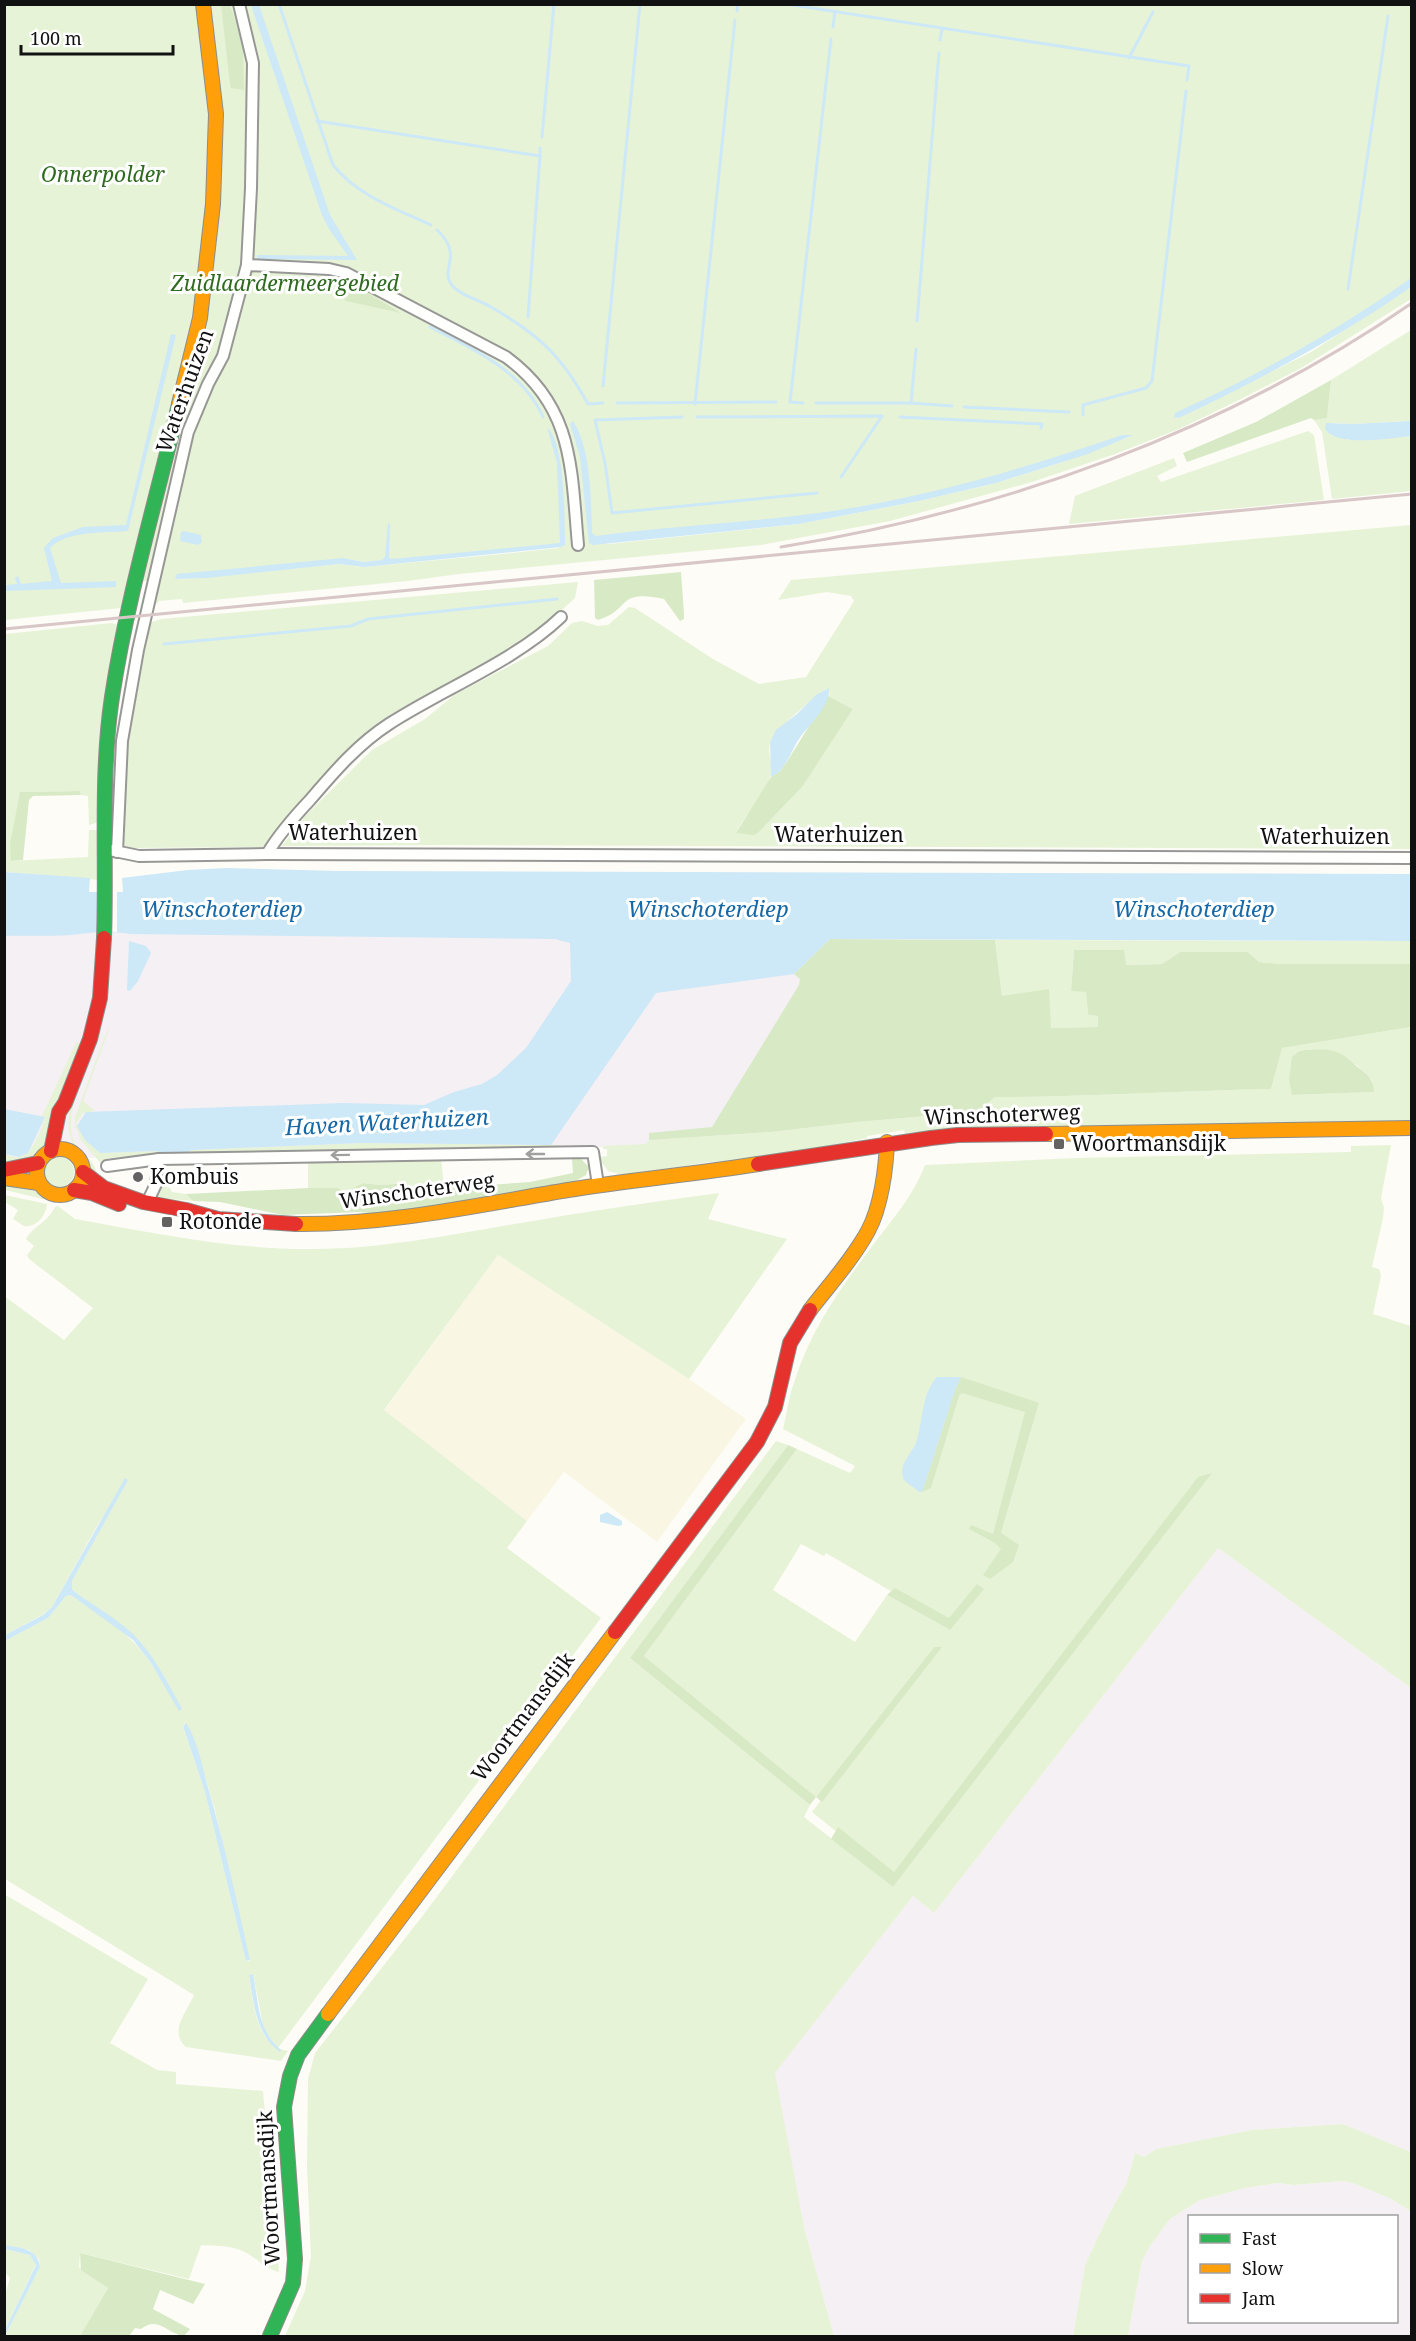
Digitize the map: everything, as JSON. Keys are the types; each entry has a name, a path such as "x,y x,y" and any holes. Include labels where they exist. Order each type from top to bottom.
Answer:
{"main road":[{"name":"Waterhuizen","path":"51,1150 58,1112 64,1103 90,1039 97,1012 103,976 106,890 111,850 104,800 112,698 137,577 200,318 206,276 213,204 216,114 202,4"},
{"name":"Waterhuizen","path":"64,1103 66,1138 71,1152"},
{"name":"Winschoterweg","path":"82,1172 96,1183 122,1195 205,1216 288,1224 333,1224 389,1220 598,1185 742,1166 886,1142 958,1135 1412,1128"},
{"name":"Woortmansdijk","path":"270,2337 293,2283 295,2259 284,2107 290,2076 298,2055 757,1442 775,1407 790,1343 805,1316 854,1254 869,1229 886,1172 886,1142"},
{"path":"63,1149 71,1152 79,1160 82,1172 79,1184 74,1190 63,1195 45,1190 39,1183 38,1163 51,1150 63,1149"},
{"path":"4,1170 38,1163"},
{"path":"4,1178 39,1183"},
{"name":"Winschoterweg","path":"74,1190 92,1193 119,1204 191,1219 205,1216"}],"street":[{"name":"Waterhuizen","path":"239,4 254,63 251,188 246,265 223,356 208,384 188,432 138,650 123,741 111,850 140,856 267,854 1412,858"},
{"path":"246,265 329,269 346,273 506,357 524,370 557,415 567,446 578,544"},
{"name":"Waterhuizen","path":"267,854 291,821 364,742 399,718 535,640 561,617"},
{"name":"Winschoterweg","path":"107,1166 159,1159 593,1152 598,1185"},
{"path":"147,1203 156,1184 159,1159"}],"shaded area":[{"path":"448,913 813,967 709,1142 650,1147 376,1147 84,1158 75,1148 62,1143 45,1147 34,1158 5,1158 4,918"},
{"path":"498,1255 689,1379 746,1419 657,1542 564,1472 527,1521 384,1411"},
{"path":"1218,1548 1411,1688 1411,2152 1343,2124 1252,2130 1156,2149 1144,2157 1135,2153 1127,2182 1085,2265 1073,2336 834,2336 804,2227 774,2073 913,1896 934,1913"},
{"path":"1343,2181 1353,2183 1389,2198 1411,2211 1411,2336 1128,2336 1142,2261 1170,2219 1200,2200 1245,2188 1278,2183 1293,2185"}],"green space":[{"name":"Zuidlaardermeergebied","path":"4,5 1411,5 1411,283 1349,324 1181,417 1311,352 1411,287 1411,299 1303,367 1179,429 1115,454 1032,482 890,521 761,545 183,603 182,599 158,601 153,604 157,579 133,583 126,607 5,620","holes":["1132,436 1060,463 996,483 919,501 799,524 609,544 589,543 589,540 781,521 954,490","564,543 558,548 512,553 363,567 339,564 177,580 348,559 364,562"]},
{"path":"221,5 230,5 243,43 244,90 231,88"},
{"path":"328,277 366,292 401,313 346,301"},
{"path":"1411,330 1411,421 1327,423 1348,440 1411,436 1411,491 1332,499 1322,432 1314,420 1327,418 1331,380"},
{"path":"1331,380 1327,418 1314,420 1311,418 1187,462 1183,453 1256,422"},
{"path":"1308,431 1314,435 1324,500 1069,524 1075,496 1174,458 1177,466 1157,476 1161,482"},
{"path":"1411,525 1411,849 282,846 305,816 372,750 425,719 454,695 548,646 572,623 582,621 598,626 608,625 629,607 635,608 713,659 759,684 806,677 854,601 851,596 827,592 778,600 791,580","holes":["827,689 830,694 828,696 853,709 803,786 758,833 736,833 770,778 769,746 773,737 796,714"]},
{"path":"681,572 684,619 680,621 664,599 648,597 631,599 609,616 598,620 595,618 594,580"},
{"path":"578,582 575,598 539,631 379,723 317,783 269,842 262,847 132,848 125,846 122,840 125,764 149,625 152,622 161,619"},
{"path":"123,623 99,822 89,825 88,796 81,795 80,791 21,792 11,861 88,857 89,830 96,830 100,833 99,880 5,872 5,634"},
{"path":"828,696 853,709 803,786 758,833 754,835 736,833 771,777 786,763"},
{"path":"80,791 81,795 33,796 29,800 23,860 11,861 10,844 20,792"},
{"path":"830,939 995,940 1002,996 1049,989 1051,1028 1098,1027 1098,1016 1088,1015 1086,992 1071,991 1074,950 1124,950 1126,965 1162,964 1180,952 1248,952 1259,962 1282,964 1411,964 1411,1027 1282,1048 1271,1089 995,1097 983,1111 771,1132 649,1140 649,1133 712,1127 799,985 800,979 794,974"},
{"path":"995,940 1411,941 1411,964 1282,964 1259,962 1248,952 1180,952 1162,964 1126,965 1074,950 1071,991 1086,991 1088,1015 1098,1016 1098,1027 1051,1028 1002,996"},
{"path":"1411,1027 1411,1123 989,1127 905,1133 904,1130 767,1158 710,1162 623,1175 608,1171 600,1160 601,1157 607,1156 607,1149 603,1149 603,1146 646,1144 649,1140 771,1132 982,1111 995,1097 1271,1089 1281,1048","holes":["1305,1050 1329,1050 1358,1066 1372,1080 1374,1092 1292,1095"]},
{"path":"109,1029 83,1101 95,1111 83,1113 76,1124 85,1140 100,1153 156,1151 163,1153 361,1143 558,1145 563,1147 584,1146 584,1149 174,1155 108,1158 107,1164 102,1165 80,1139 77,1128 75,1128 75,1117"},
{"path":"101,1032 75,1100 71,1127 75,1144 91,1161 97,1177 73,1144 69,1114 76,1087 97,1036"},
{"path":"77,1041 80,1046 45,1147 32,1161 5,1165 4,1154 16,1157 24,1155 36,1141 45,1118 42,1116"},
{"path":"1305,1050 1329,1050 1347,1058 1367,1075 1372,1082 1374,1092 1292,1095 1289,1080 1292,1057"},
{"path":"1391,1145 1381,1198 1384,1208 1383,1218 1372,1267 1379,1269 1381,1276 1373,1314 1411,1326 1411,1688 1218,1548 934,1913 913,1896 775,2073 804,2227 834,2336 285,2336 305,2291 311,2256 307,2167 308,2079 315,2053 424,1914 776,1441 788,1445 630,1658 810,1805 804,1817 893,1887 1211,1474 894,1878 812,1812 939,1647 934,1647 816,1797 644,1656 797,1449 850,1473 855,1466 783,1429 790,1398 801,1362 817,1328 848,1279 908,1199 925,1165 1077,1158 1351,1152 1351,1146","holes":["1039,1403 1001,1533 1033,1408","801,1544 824,1556 826,1553 894,1593 948,1629 887,1595 855,1642 773,1590"]},
{"path":"59,1157 69,1162 74,1172 69,1182 59,1187 49,1182 44,1172 49,1162"},
{"path":"441,1158 444,1188 407,1191 406,1183 380,1185 363,1183 345,1192 338,1188 308,1188 308,1159"},
{"path":"572,1159 581,1159 589,1167 586,1175 574,1182 378,1214 360,1212 283,1215 220,1202 193,1201 186,1194 308,1188 338,1188 345,1192 363,1183 380,1185 407,1183 408,1191 530,1182 573,1173"},
{"path":"5,1183 38,1190 47,1197 47,1200 5,1190"},
{"path":"160,1185 170,1188 172,1192 186,1194 193,1201 158,1198 155,1195"},
{"path":"719,1193 708,1219 787,1239 689,1379 498,1255 384,1410 527,1521 507,1548 601,1618 278,2048 288,2051 281,2061 186,2047 181,2041 179,2028 194,1995 5,1879 5,1641 48,1618 66,1596 71,1595 121,1630 141,1650 160,1677 162,1673 132,1634 72,1589 72,1581 128,1479 97,1526 52,1607 5,1635 4,1296 64,1340 93,1308 29,1259 27,1255 34,1246 26,1239 58,1206 75,1219 164,1235 254,1247 314,1249 418,1240","holes":["185,1723 215,1810 250,1961 246,1961 205,1792 183,1726","253,1974 264,2030 278,2047 268,2040 262,2031 255,2009 249,1975"]},
{"path":"5,1195 47,1204 45,1213 33,1225 24,1226 13,1219 18,1210 5,1202"},
{"path":"961,1377 1039,1403 1001,1533 1019,1545 1013,1562 990,1579 983,1575 1001,1549 995,1543 969,1529 971,1525 993,1534 1025,1412 962,1393 959,1396 931,1488 922,1492"},
{"path":"788,1445 797,1449 644,1656 816,1797 810,1805 630,1658"},
{"path":"1212,1473 893,1887 831,1839 838,1827 894,1872 1198,1477"},
{"path":"977,1584 984,1589 950,1630 887,1595 895,1588 949,1618"},
{"path":"934,1647 942,1647 822,1802 816,1797"},
{"path":"4,1894 148,1979 110,2043 157,2070 176,2072 176,2084 263,2091 279,2272 245,2252 220,2246 201,2245 189,2279 80,2253 79,2267 108,2288 80,2336 5,2336 40,2267 39,2259 29,2250 5,2245"},
{"path":"1343,2124 1411,2152 1411,2211 1389,2198 1343,2181 1293,2185 1278,2183 1245,2188 1200,2200 1170,2219 1142,2261 1128,2336 1073,2336 1085,2265 1127,2182 1135,2153 1144,2157 1156,2149 1252,2130"},
{"path":"5,2249 30,2255 36,2264 5,2330 5,2295 10,2278 5,2272"},
{"path":"80,2253 205,2284 193,2304 160,2290 153,2309 190,2329 184,2336 153,2324 141,2329 135,2328 129,2336 80,2336 108,2288 81,2270"}],"water":[{"path":"251,5 259,5 330,215 357,260 257,259 257,255 348,256 322,215"},
{"path":"1411,278 1411,287 1327,341 1240,388 1181,417 1174,418 1175,413 1267,368 1326,334"},
{"path":"171,334 176,335 128,531 77,535 57,542 50,548 61,583 116,581 116,587 5,591 5,585 17,584 15,578 18,576 21,584 52,581 44,548 53,538 83,527 126,525"},
{"path":"573,421 579,432 587,460 592,533 596,536 818,513 895,500 972,482 1122,435 1133,435 1088,454 996,483 919,501 799,524 593,545 589,543 580,457 570,424"},
{"path":"1411,421 1411,436 1378,440 1339,438 1330,434 1325,428 1326,423"},
{"path":"547,427 557,448 562,479 565,545 561,547 364,567 339,564 207,578 175,579 177,574 343,558 364,562 382,560 385,557 388,523 390,524 389,558 392,559 560,543 557,463"},
{"path":"181,532 201,535 202,542 198,545 180,541"},
{"path":"829,688 827,701 819,714 797,741 781,769 771,777 770,742 776,730 816,695"},
{"path":"226,868 337,871 1411,874 1412,941 830,939 794,974 656,993 551,1145 361,1143 163,1153 156,1151 100,1153 85,1140 77,1126 86,1112 344,1103 424,1105 454,1092 482,1084 497,1075 526,1048 571,981 570,943 555,939 111,932 5,936 4,872 90,878 89,892 123,892 122,878"},
{"path":"129,941 146,946 151,953 138,981 130,991 127,990"},
{"path":"4,1109 45,1117 28,1153 19,1157 5,1154"},
{"path":"937,1377 961,1377 922,1492 919,1492 907,1483 902,1472 906,1459 916,1443 925,1400"},
{"path":"125,1478 128,1480 72,1581 72,1589 141,1642 166,1679 182,1709 179,1711 151,1663 133,1640 71,1595 66,1596 48,1618 5,1641 5,1635 43,1615 52,1607"},
{"path":"607,1512 622,1521 622,1525 600,1522 600,1515"},
{"path":"186,1723 201,1761 225,1850 250,1960 246,1961 205,1792 183,1726"},
{"path":"253,1974 263,2025 273,2042 281,2050 280,2052 265,2036 257,2017 249,1975"},
{"path":"5,2245 32,2252 39,2261 40,2267 5,2336 5,2330 36,2265 30,2255 5,2249"}],"pier":[{"path":"99,890 117,890 117,932 98,931"}],"waterway":[{"path":"279,4 333,165 343,176 366,193 431,225"},
{"path":"542,137 554,4"},
{"path":"603,386 640,4"},
{"path":"737,11 738,4"},
{"path":"786,4 1189,66 1187,80"},
{"path":"833,27 835,12"},
{"path":"1129,58 1153,12"},
{"path":"1348,289 1388,16"},
{"path":"695,404 735,20"},
{"path":"940,40 942,29"},
{"path":"803,403 790,402 831,39"},
{"path":"917,321 939,53"},
{"path":"1083,415 1083,405 1146,388 1152,381 1186,91"},
{"path":"317,121 540,156 528,317"},
{"path":"540,148 540,156"},
{"path":"437,230 449,247 448,279 451,284 464,294 508,317 536,337 558,359 588,404 603,403"},
{"path":"430,327 463,343 510,374 523,386 543,417"},
{"path":"911,403 916,349"},
{"path":"617,403 776,402"},
{"path":"816,403 911,403 952,406"},
{"path":"964,407 1069,412"},
{"path":"697,417 882,416 841,477"},
{"path":"682,417 595,420 605,463 612,513 817,493"},
{"path":"900,417 1042,424 1041,428"},
{"path":"164,644 351,626 368,619 557,599"}],"railway":[{"path":"781,547 947,512 1029,488 1110,460 1189,427 1266,390 1340,349 1412,303"},
{"path":"4,629 1412,494"}],"traffic: fast":[{"path":"104,938 105,787 112,697 134,586 179,404"},
{"path":"270,2336 293,2283 295,2259 284,2107 290,2076 298,2055 328,2014"}],"traffic: slow":[{"path":"179,404 200,318 213,204 216,114 203,4"},
{"path":"1046,1134 1412,1128"},
{"path":"810,1310 855,1252 873,1221 882,1188 887,1142"},
{"path":"60,1149 76,1156 83,1172 76,1188 60,1195 44,1188 37,1172 44,1156 60,1149"},
{"path":"296,1224 399,1218 592,1186 758,1164"},
{"path":"4,1178 39,1183"},
{"path":"328,2014 615,1632"}],"traffic: jam":[{"path":"51,1151 59,1112 65,1103 90,1039 100,998 104,938"},
{"path":"758,1164 958,1135 1046,1134"},
{"path":"4,1170 38,1163"},
{"path":"83,1172 104,1188 143,1202 218,1219 296,1224"},
{"path":"74,1190 92,1193 119,1204"},
{"path":"615,1632 757,1442 775,1407 790,1343 810,1310"}],"place":[{"name":"Woortmansdijk","path":"1059,1144"},
{"name":"Kombuis","path":"138,1177"},
{"name":"Rotonde","path":"167,1222"}],"park label":[{"name":"Onnerpolder","path":"103,175"}],"water label":[{"name":"Winschoterdiep","path":"222,909"},
{"name":"Winschoterdiep","path":"708,909"},
{"name":"Winschoterdiep","path":"1194,909"},
{"name":"Haven Waterhuizen","path":"387,1122"}]}
